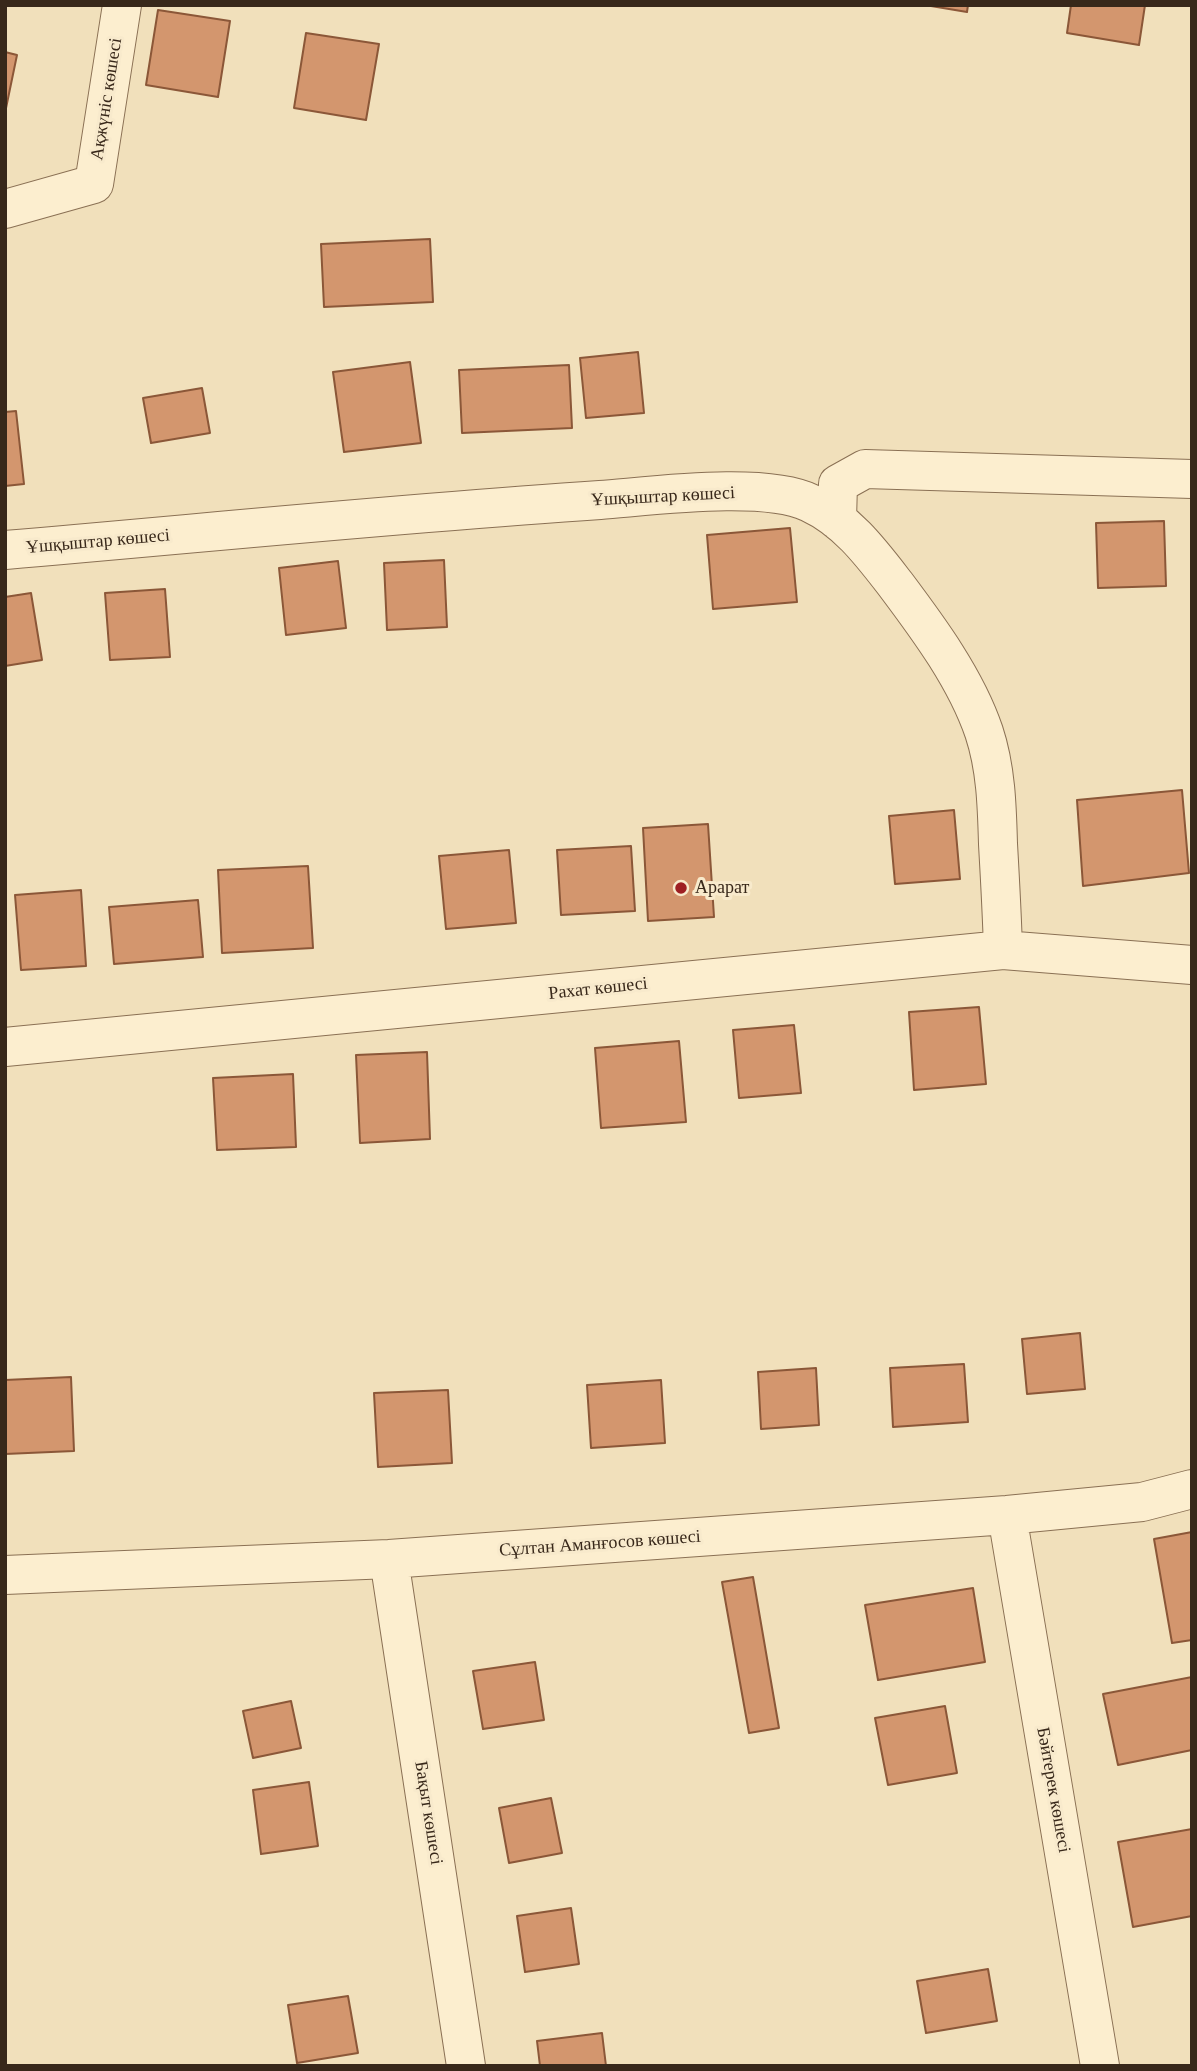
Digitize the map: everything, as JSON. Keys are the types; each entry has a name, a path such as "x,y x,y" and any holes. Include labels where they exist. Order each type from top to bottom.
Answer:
{"street":[{"name":"Ақжүніс көшесі","path":"5,209 94,184 122,5"},
{"path":"837,520 838,484 865,469 1192,479"},
{"name":"Ұшқыштар көшесі","path":"5,550 458,510 691,494 773,492 812,503 837,520 860,541 921,620 956,675 982,727 992,763 996,795 1003,950"},
{"name":"Рахат көшесі","path":"5,1047 1003,950 1192,965"},
{"name":"Сұлтан Аманғосов көшесі","path":"5,1575 389,1559 1007,1515 1142,1503 1192,1489"},
{"name":"Бәйтерек көшесі","path":"1007,1515 1100,2066"},
{"name":"Бақыт көшесі","path":"389,1559 466,2066"}],"building":[{"path":"925,5 968,5 967,12"},
{"path":"1071,5 1145,5 1139,45 1067,33"},
{"path":"158,10 230,21 218,97 146,85"},
{"path":"306,33 379,44 366,120 294,108"},
{"path":"5,52 17,55 5,113"},
{"path":"430,239 433,302 324,307 321,244"},
{"path":"638,352 644,413 586,418 580,358"},
{"path":"410,362 421,443 344,452 333,372"},
{"path":"569,365 572,428 462,433 459,370"},
{"path":"202,388 210,433 151,443 143,398"},
{"path":"16,411 24,484 5,486 5,412"},
{"path":"1164,521 1166,586 1098,588 1096,523"},
{"path":"790,528 797,602 713,609 707,535"},
{"path":"444,560 447,627 387,630 384,563"},
{"path":"338,561 346,628 286,635 279,568"},
{"path":"165,589 170,657 110,660 105,593"},
{"path":"31,593 42,660 5,666 5,597"},
{"path":"1182,790 1189,873 1083,886 1077,800"},
{"path":"954,810 960,879 895,884 889,816"},
{"path":"708,824 714,917 648,921 643,828"},
{"path":"631,846 635,911 561,915 557,850"},
{"path":"509,850 516,923 446,929 439,856"},
{"path":"308,866 313,948 222,953 218,870"},
{"path":"81,890 86,966 21,970 15,895"},
{"path":"198,900 203,957 114,964 109,907"},
{"path":"979,1007 986,1084 914,1090 909,1012"},
{"path":"794,1025 801,1093 739,1098 733,1030"},
{"path":"679,1041 686,1122 601,1128 595,1048"},
{"path":"427,1052 430,1139 360,1143 356,1055"},
{"path":"293,1074 296,1147 217,1150 213,1078"},
{"path":"1080,1333 1085,1389 1027,1394 1022,1339"},
{"path":"964,1364 968,1422 893,1427 890,1368"},
{"path":"816,1368 819,1425 761,1429 758,1372"},
{"path":"71,1377 74,1451 5,1454 5,1380"},
{"path":"661,1380 665,1443 591,1448 587,1385"},
{"path":"448,1390 452,1463 378,1467 374,1393"},
{"path":"1192,1532 1192,1640 1172,1643 1154,1539"},
{"path":"753,1577 779,1728 749,1733 722,1582"},
{"path":"973,1588 985,1662 878,1680 865,1605"},
{"path":"535,1662 544,1720 483,1729 473,1671"},
{"path":"1192,1677 1192,1750 1118,1765 1103,1694"},
{"path":"291,1701 301,1748 253,1758 243,1711"},
{"path":"945,1706 957,1773 888,1785 875,1718"},
{"path":"309,1782 318,1846 261,1854 253,1790"},
{"path":"551,1798 562,1853 509,1863 499,1808"},
{"path":"1192,1829 1192,1916 1133,1927 1118,1842"},
{"path":"571,1908 579,1964 525,1972 517,1916"},
{"path":"988,1969 997,2021 926,2033 917,1981"},
{"path":"348,1996 358,2053 297,2063 288,2005"},
{"path":"602,2033 606,2066 540,2066 537,2041"}],"place":[{"name":"Арарат","path":"681,888"}]}
